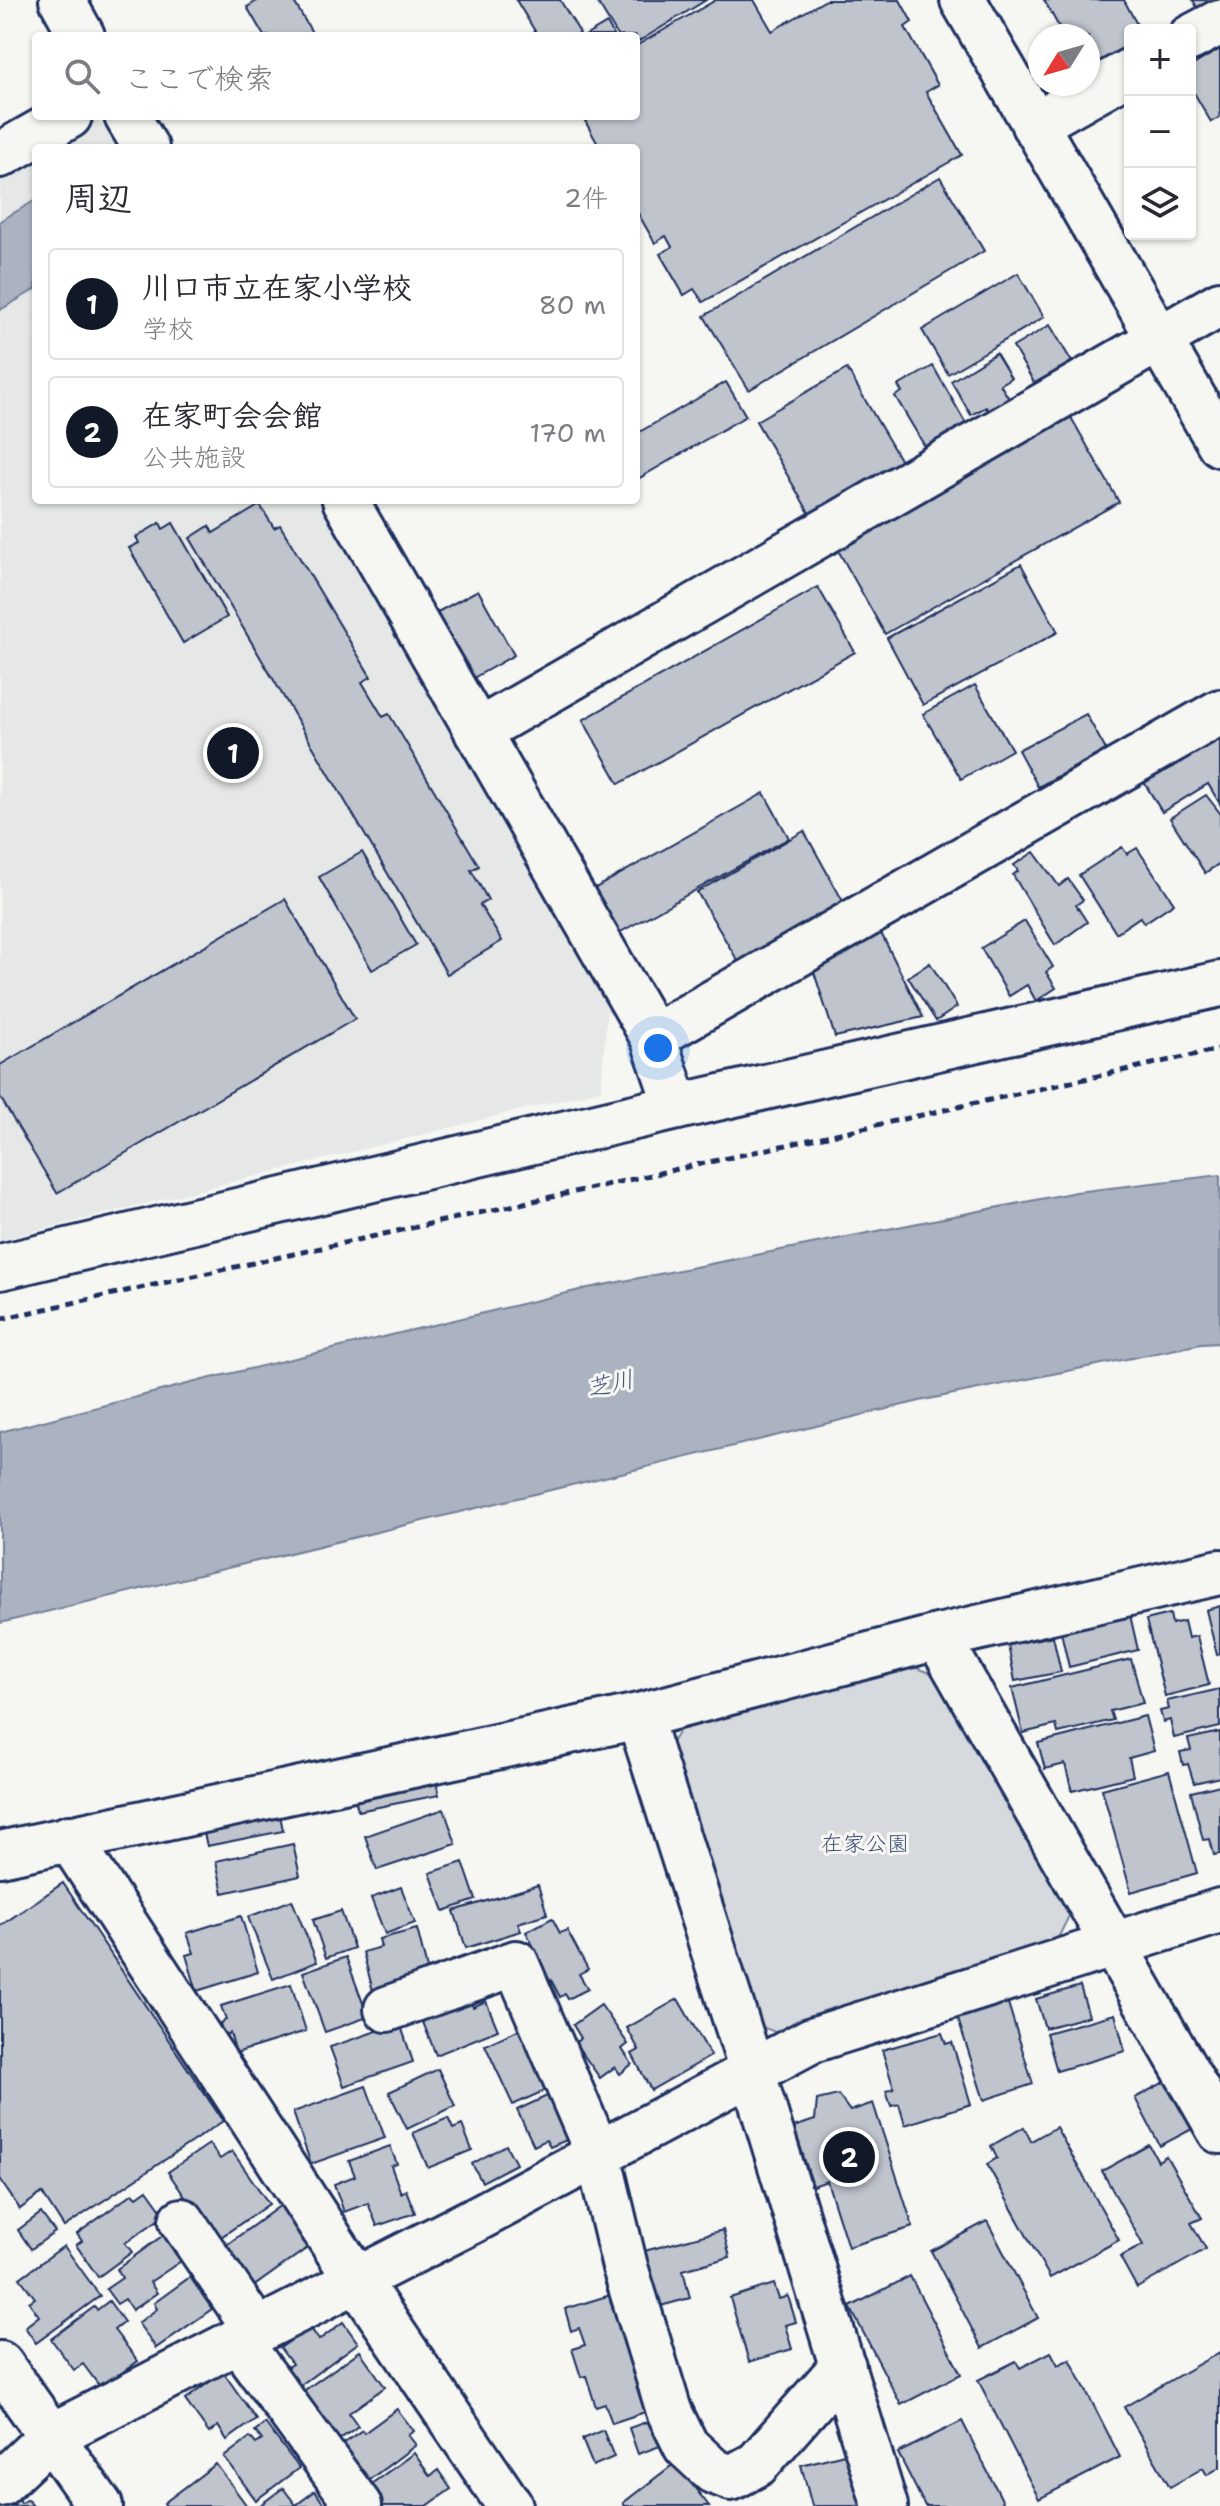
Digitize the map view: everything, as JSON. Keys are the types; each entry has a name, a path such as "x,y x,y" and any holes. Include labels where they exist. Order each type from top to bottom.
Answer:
{"street":[{"path":"62,0 80,32"},
{"path":"963,0 1220,444"},
{"path":"1196,35 1220,22"},
{"path":"1034,125 1124,74"},
{"path":"0,155 62,120"},
{"path":"129,120 144,144"},
{"path":"477,732 1220,304"},
{"path":"347,504 653,1037 677,1107"},
{"path":"653,1037 1220,712"},
{"path":"0,1267 677,1107 1220,984"},
{"path":"0,1854 639,1716 938,1637 1220,1572"},
{"path":"938,1637 1220,2131"},
{"path":"639,1716 885,2506"},
{"path":"69,1838 357,2280 510,2506"},
{"path":"0,2484 51,2436 357,2280 812,2040 1220,1911"},
{"path":"387,2009 516,1963 598,2154 625,2267 669,2411 686,2446 713,2471 731,2478 757,2464 843,2366"},
{"path":"182,2221 248,2336 359,2506"},
{"path":"0,2364 100,2506"}],"path":[{"path":"0,1319 1220,1049"}],"shaded area":[{"path":"84,120 91,120 116,132 123,144 44,144"},
{"path":"32,150 32,504 325,504 607,1005 601,1090 0,1240 0,170"}],"green space":[{"name":"在家公園","path":"913,1667 952,1680 1074,1906 1058,1938 783,2035 762,2027 671,1744 686,1720"}],"water":[{"path":"32,202 32,291 0,310 0,221"},
{"name":"芝川","path":"1220,1175 1220,1343 1201,1344 924,1400 0,1623 0,1432 588,1288 1076,1192"}],"building":[{"path":"259,0 293,0 312,32 262,32 247,7"},
{"path":"516,0 560,0 579,32 536,32"},
{"path":"596,0 706,0 640,41 640,32 616,32"},
{"path":"716,0 754,0 772,31 826,0 900,0 912,22 905,27 938,85 926,92 962,155 703,302 694,289 684,295 660,254 672,247 666,236 655,243 640,217 640,144 598,144 585,121 640,120 640,44"},
{"path":"1044,0 1124,0 1137,24 1124,24 1124,62 1100,73 1100,24 1057,24"},
{"path":"1193,0 1220,0 1220,5 1201,15"},
{"path":"607,23 612,32 592,32"},
{"path":"1220,49 1220,117 1211,122 1196,96 1196,63"},
{"path":"940,177 984,251 749,390 704,316"},
{"path":"1018,273 1044,317 948,374 922,330"},
{"path":"1050,325 1079,374 1042,396 1013,347"},
{"path":"996,353 1011,378 1000,384 1011,402 990,415 986,407 971,415 951,381"},
{"path":"933,366 968,427 927,450 895,396 902,392 898,386"},
{"path":"847,369 905,468 811,516 756,421"},
{"path":"726,382 746,416 640,478 640,432"},
{"path":"1064,405 1119,502 885,634 830,536"},
{"path":"260,505 274,528 280,525 371,677 362,682 383,717 389,714 479,866 471,870 488,900 480,905 502,941 447,974 190,538 209,526 213,533"},
{"path":"160,523 163,529 173,523 227,617 183,643 129,548 139,543 136,537"},
{"path":"1021,564 1058,632 923,705 887,638"},
{"path":"818,587 855,652 619,784 583,720"},
{"path":"478,590 514,655 468,681 432,615"},
{"path":"975,685 1012,750 961,779 923,714"},
{"path":"1086,714 1106,750 1038,787 1018,750"},
{"path":"1220,736 1220,804 1208,784 1162,812 1144,782"},
{"path":"764,793 789,838 617,934 592,890"},
{"path":"1206,795 1220,813 1220,863 1205,873 1170,818"},
{"path":"804,831 844,903 739,963 697,892"},
{"path":"1122,847 1127,854 1137,848 1174,903 1144,923 1140,917 1116,933 1079,875"},
{"path":"362,852 416,945 372,970 319,877"},
{"path":"1034,852 1059,886 1068,879 1083,900 1076,905 1087,922 1055,945 1013,875 1018,871 1014,865"},
{"path":"285,899 355,1019 57,1193 0,1097 0,1065"},
{"path":"1025,921 1053,967 1046,972 1056,988 1036,1001 1027,985 1009,996 981,948"},
{"path":"880,931 923,1017 835,1037 812,966"},
{"path":"930,963 957,1007 936,1021 908,977"},
{"path":"1220,1606 1220,1654 1217,1655 1206,1610"},
{"path":"1170,1614 1172,1624 1184,1621 1188,1638 1197,1636 1209,1685 1165,1696 1146,1620"},
{"path":"1130,1615 1138,1650 1069,1667 1061,1632"},
{"path":"1053,1636 1061,1672 1015,1681 1008,1645"},
{"path":"1131,1659 1143,1703 1110,1711 1113,1720 1058,1733 1056,1725 1023,1733 1012,1688"},
{"path":"1220,1689 1220,1727 1174,1738 1170,1720 1163,1722 1160,1711 1169,1709 1167,1701"},
{"path":"1145,1716 1154,1751 1129,1758 1133,1776 1072,1791 1065,1764 1045,1769 1038,1743"},
{"path":"1220,1732 1220,1777 1194,1783 1188,1764 1183,1765 1180,1752 1191,1750 1188,1739"},
{"path":"1169,1771 1197,1873 1131,1892 1102,1789"},
{"path":"435,1777 439,1795 358,1811 354,1793"},
{"path":"1220,1785 1220,1854 1214,1855 1210,1839 1203,1840 1191,1792"},
{"path":"444,1809 456,1844 377,1870 365,1836"},
{"path":"280,1814 283,1831 207,1846 203,1829"},
{"path":"293,1844 300,1876 223,1893 216,1861"},
{"path":"463,1862 476,1900 444,1911 430,1873"},
{"path":"63,1883 223,2121 64,2227 42,2193 20,2209 0,2180 0,1926"},
{"path":"538,1885 547,1914 518,1923 521,1931 466,1948 454,1911"},
{"path":"401,1887 415,1923 385,1934 371,1898"},
{"path":"292,1900 317,1962 273,1979 248,1917"},
{"path":"341,1911 354,1948 326,1958 313,1920"},
{"path":"241,1916 258,1972 197,1991 186,1955 194,1953 187,1933"},
{"path":"552,1918 560,1933 567,1930 588,1969 579,1974 588,1989 568,1999 565,1994 560,1997 551,1980 546,1983 530,1954 536,1951 526,1932"},
{"path":"417,1929 428,1973 387,1984 389,1991 374,1995 363,1952 381,1947 379,1939"},
{"path":"346,1957 368,2017 325,2032 303,1972"},
{"path":"291,1984 306,2031 236,2053 230,2033 223,2036 220,2023 226,2020 221,2006"},
{"path":"1080,1986 1089,2016 1045,2028 1036,1999"},
{"path":"469,1997 473,2007 486,2001 498,2030 436,2055 421,2017"},
{"path":"678,1999 711,2056 651,2090 632,2054 639,2050 627,2028"},
{"path":"1007,2000 1033,2084 984,2100 957,2016"},
{"path":"601,2005 628,2044 622,2049 632,2064 620,2074 615,2067 600,2078 575,2043 581,2038 573,2025"},
{"path":"1115,2014 1125,2051 1057,2071 1046,2033"},
{"path":"400,2023 413,2062 344,2086 330,2047"},
{"path":"522,2028 550,2088 513,2105 485,2045"},
{"path":"942,2033 946,2044 952,2042 971,2104 905,2125 899,2104 891,2106 886,2091 894,2089 882,2050"},
{"path":"438,2069 455,2106 407,2129 389,2092"},
{"path":"1166,2081 1192,2129 1160,2146 1135,2098"},
{"path":"366,2086 385,2138 311,2164 293,2112"},
{"path":"549,2095 569,2139 550,2147 546,2140 534,2146 517,2110"},
{"path":"838,2095 850,2111 873,2103 913,2227 848,2247 827,2181 813,2186 794,2127 815,2120 817,2100"},
{"path":"448,2118 453,2129 462,2125 472,2150 428,2168 413,2133"},
{"path":"1024,2127 1031,2141 1056,2127 1119,2240 1050,2278 987,2164 997,2158 991,2146"},
{"path":"209,2144 220,2159 232,2151 269,2204 215,2241 168,2172"},
{"path":"506,2145 516,2164 482,2182 472,2164"},
{"path":"1149,2145 1158,2161 1166,2156 1202,2218 1191,2223 1206,2249 1137,2288 1120,2257 1143,2245 1102,2171"},
{"path":"390,2146 397,2164 391,2166 401,2193 406,2190 415,2213 377,2226 368,2203 344,2212 334,2184 355,2176 349,2161"},
{"path":"147,2190 165,2215 125,2243 132,2252 98,2277 76,2245 82,2241 77,2234 133,2193 137,2197"},
{"path":"281,2205 310,2246 250,2289 221,2249"},
{"path":"41,2213 55,2232 31,2249 18,2230"},
{"path":"987,2221 1038,2318 982,2348 931,2251"},
{"path":"723,2230 730,2257 683,2270 690,2298 653,2308 637,2253"},
{"path":"169,2231 187,2257 150,2282 157,2293 132,2310 125,2299 117,2304 106,2289 122,2278 117,2269"},
{"path":"64,2246 100,2296 36,2343 25,2327 39,2316 29,2302 35,2298 20,2278"},
{"path":"910,2276 961,2374 901,2405 850,2307"},
{"path":"190,2277 212,2309 156,2348 138,2323 157,2309 154,2303"},
{"path":"774,2284 779,2299 788,2296 796,2322 785,2325 792,2349 749,2362 730,2298"},
{"path":"620,2292 654,2409 612,2423 605,2404 596,2407 586,2376 581,2377 572,2349 585,2345 579,2328 571,2331 565,2309"},
{"path":"109,2301 124,2322 114,2330 138,2361 101,2388 83,2364 74,2370 51,2339 94,2307 97,2310"},
{"path":"343,2322 358,2343 295,2389 282,2370 292,2364 280,2348 310,2327 319,2340"},
{"path":"360,2351 385,2387 349,2413 358,2426 336,2442 302,2392"},
{"path":"1051,2352 1058,2365 1070,2359 1120,2457 1039,2499 978,2380 1016,2361 1020,2368"},
{"path":"1220,2352 1220,2467 1207,2475 1203,2468 1170,2487 1124,2407"},
{"path":"223,2372 256,2419 227,2440 218,2426 209,2433 185,2400"},
{"path":"397,2409 414,2431 408,2435 416,2445 366,2482 339,2447"},
{"path":"657,2418 666,2444 638,2454 629,2428"},
{"path":"962,2421 1005,2506 925,2506 898,2453"},
{"path":"265,2423 299,2468 256,2500 224,2457 250,2437 256,2444 262,2440 255,2431"},
{"path":"603,2430 614,2457 593,2466 582,2439"},
{"path":"414,2453 430,2476 438,2470 451,2489 427,2506 380,2506 367,2487"},
{"path":"848,2453 862,2506 812,2506 801,2465"},
{"path":"675,2463 709,2506 625,2506 623,2503"},
{"path":"216,2464 247,2506 166,2506 164,2503"},
{"path":"283,2488 296,2505 315,2491 325,2506 259,2506"},
{"path":"16,2496 21,2503 27,2499 33,2506 4,2506"}],"place":[{"name":"川口市立在家小学校","path":"233,753"},
{"name":"在家町会会館","path":"849,2157"}]}
